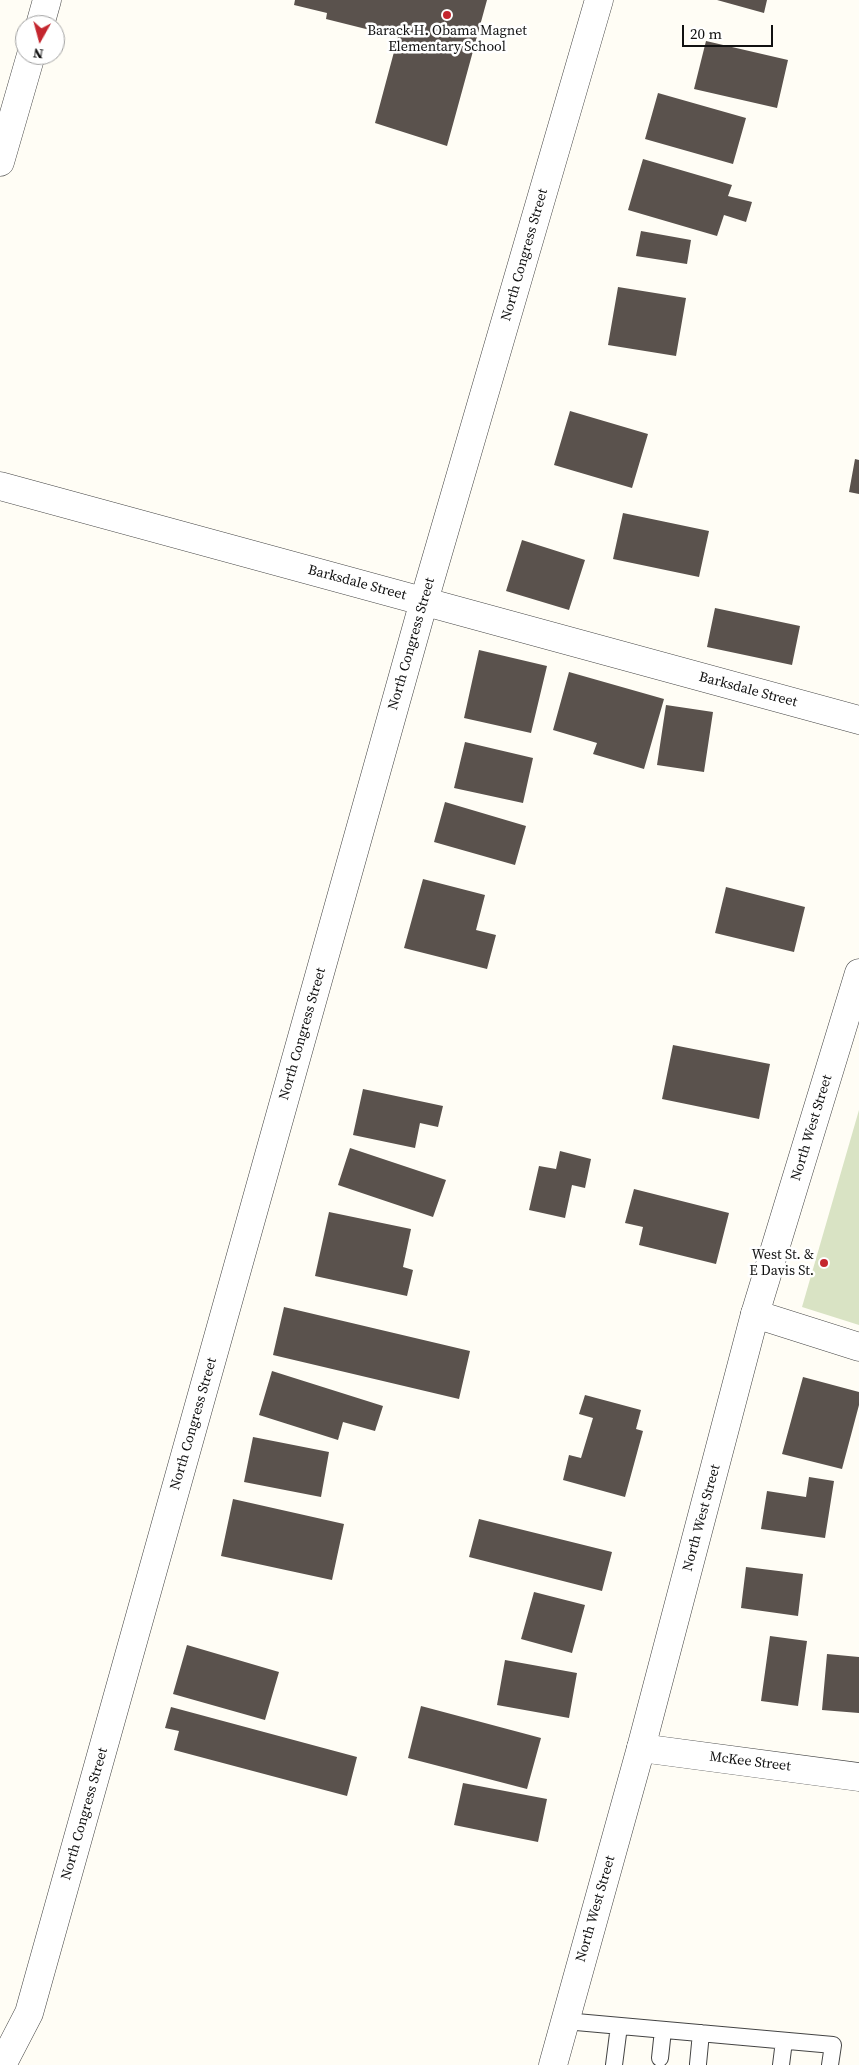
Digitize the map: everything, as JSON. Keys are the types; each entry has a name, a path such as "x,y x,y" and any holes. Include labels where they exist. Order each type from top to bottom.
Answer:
{"street":[{"path":"43,15 47,0"},
{"name":"North Congress Street","path":"2,2065 29,2013 424,601 599,0"},
{"path":"0,162 28,65"},
{"name":"Barksdale Street","path":"0,486 859,720"},
{"name":"North West Street","path":"553,2065 641,1748 755,1314 859,973"},
{"path":"755,1314 859,1346"},
{"name":"McKee Street","path":"641,1748 859,1776"}],"lane":[{"path":"565,2021 833,2045 830,2065"},
{"path":"614,2065 619,2026"},
{"path":"660,2058 663,2030"},
{"path":"698,2064 701,2033"},
{"path":"781,2065 784,2041"}],"green space":[{"path":"859,1110 859,1325 802,1307"}],"building":[{"path":"295,0 487,0 447,146 375,123 398,37 326,19 327,13 294,5"},
{"path":"717,0 767,0 764,13"},
{"path":"706,41 788,60 777,108 694,89"},
{"path":"658,93 746,118 733,164 645,139"},
{"path":"643,159 732,185 728,196 752,202 746,222 724,215 717,236 628,210"},
{"path":"641,231 691,240 687,264 636,256"},
{"path":"618,287 686,298 676,356 608,345"},
{"path":"570,411 648,434 632,488 554,465"},
{"path":"855,459 859,460 859,494 849,492"},
{"path":"623,513 709,531 699,577 613,559"},
{"path":"522,540 585,560 569,610 506,591"},
{"path":"715,608 800,626 792,665 707,647"},
{"path":"479,650 547,666 531,733 464,718"},
{"path":"569,672 664,699 644,769 593,754 597,743 553,730"},
{"path":"666,705 713,712 704,772 657,765"},
{"path":"465,742 533,758 523,803 454,788"},
{"path":"445,802 526,826 515,865 434,842"},
{"path":"423,879 485,895 476,930 496,935 487,969 404,948"},
{"path":"726,887 805,907 794,952 715,933"},
{"path":"673,1045 770,1064 759,1119 662,1099"},
{"path":"363,1089 443,1106 438,1127 420,1123 415,1148 353,1135"},
{"path":"350,1148 446,1180 433,1217 338,1185"},
{"path":"560,1151 591,1159 585,1188 572,1185 565,1218 529,1210 539,1166 556,1169"},
{"path":"634,1189 729,1213 716,1264 639,1245 643,1227 625,1223"},
{"path":"329,1212 411,1229 403,1267 413,1270 407,1296 315,1276"},
{"path":"284,1307 470,1351 459,1399 273,1355"},
{"path":"272,1371 383,1406 375,1431 343,1422 338,1440 259,1415"},
{"path":"803,1377 859,1392 859,1405 842,1469 782,1454"},
{"path":"585,1395 641,1410 636,1429 643,1431 625,1497 563,1480 569,1455 581,1458 593,1418 579,1414"},
{"path":"253,1437 329,1452 321,1497 244,1482"},
{"path":"809,1477 834,1481 825,1538 761,1529 767,1491 806,1497"},
{"path":"233,1499 344,1524 332,1580 221,1556"},
{"path":"479,1519 612,1552 602,1591 469,1557"},
{"path":"746,1567 803,1574 798,1616 741,1608"},
{"path":"534,1592 585,1605 572,1653 521,1639"},
{"path":"770,1636 807,1641 798,1706 761,1701"},
{"path":"187,1645 279,1672 265,1720 173,1694"},
{"path":"827,1654 859,1657 859,1713 822,1710"},
{"path":"505,1660 577,1673 569,1718 497,1705"},
{"path":"421,1706 541,1738 527,1789 408,1758"},
{"path":"171,1707 357,1757 347,1796 174,1750 179,1731 165,1728"},
{"path":"463,1783 547,1799 538,1842 454,1825"}],"place":[{"name":"Barack H. Obama Magnet Elementary School","path":"447,15"},
{"name":"West St. & E Davis St.","path":"824,1263"}]}
